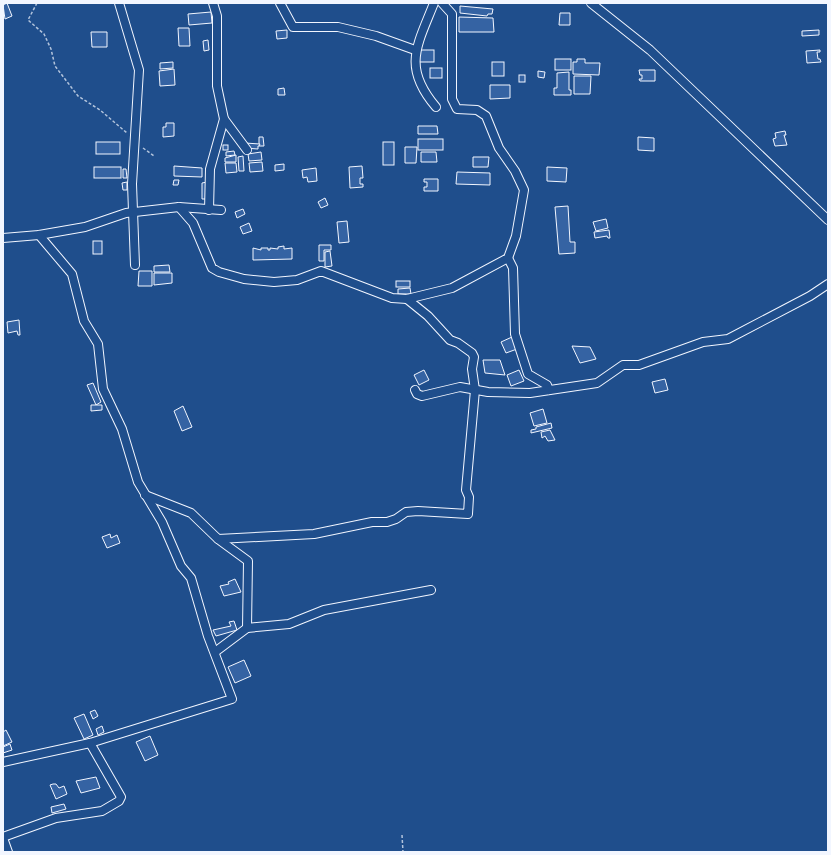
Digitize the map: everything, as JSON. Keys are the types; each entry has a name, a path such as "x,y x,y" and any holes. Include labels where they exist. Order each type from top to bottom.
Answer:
{"street":[{"path":"119,3 139,70 132,184 135,264"},
{"path":"213,3 217,16 217,86 224,119 247,150"},
{"path":"280,3 293,27 338,27 376,36 415,50"},
{"path":"434,3 415,50 414,66 423,90 436,107"},
{"path":"179,208 193,223 212,268 219,272 244,279 274,282 298,280 321,271 392,298 407,299 452,288 508,258 516,236 524,190 515,171 499,148 486,116 478,110 457,109 452,99 452,14 442,3"},
{"path":"591,3 650,50 828,220"},
{"path":"209,210 210,169 224,119"},
{"path":"3,238 40,235 85,227 134,212 179,208 220,210"},
{"path":"3,762 90,743 232,699 214,652 191,578 181,566 162,522 138,482 122,429 103,389 98,344 84,321 72,274 40,235"},
{"path":"508,258 513,268 515,334 528,374 546,385 549,390"},
{"path":"415,390 417,394 422,396 460,387 475,390 530,393 597,383 624,365 639,365 704,342 728,339 810,296 828,284"},
{"path":"218,539 314,534 372,522 387,522 396,519 406,512 418,511 468,514 469,497 466,490 475,390 472,369 474,357 472,354 450,340 428,316 407,299"},
{"path":"145,494 191,513 218,539 248,561 247,628"},
{"path":"214,652 247,628 289,624 324,610 431,590"},
{"path":"8,852 3,838 56,818 102,811 119,801 121,797 90,743"}],"path":[{"path":"38,3 28,20 44,34 55,66 78,96 100,110 130,136"},
{"path":"142,146 154,156"},
{"path":"402,834 403,852"}],"building":[{"path":"7,3 12,16 5,19 3,5"},
{"path":"460,6 493,9 492,14 488,14 487,16 460,13"},
{"path":"211,12 212,23 189,25 188,14"},
{"path":"560,13 570,13 570,25 559,25"},
{"path":"459,17 493,18 494,32 459,32"},
{"path":"178,28 189,28 190,46 179,46"},
{"path":"287,30 287,38 277,39 276,31"},
{"path":"819,30 819,35 802,36 802,31"},
{"path":"91,32 107,32 107,47 92,47"},
{"path":"208,40 209,50 204,51 203,41"},
{"path":"415,50 434,50 434,62 415,62"},
{"path":"820,50 820,52 817,52 818,59 820,59 821,62 807,63 806,51"},
{"path":"555,59 571,59 571,70 555,70"},
{"path":"577,59 585,59 585,63 600,63 599,75 573,74 573,62 577,62"},
{"path":"173,62 173,68 160,69 160,63"},
{"path":"492,62 504,62 504,76 492,76"},
{"path":"430,68 442,68 442,78 430,78"},
{"path":"174,69 175,85 160,86 159,71"},
{"path":"639,70 655,70 655,81 640,81 639,79 642,79 642,75 640,75"},
{"path":"538,71 545,72 544,78 538,77"},
{"path":"569,72 569,90 571,90 571,95 554,95 554,88 557,88 557,73"},
{"path":"519,75 525,75 525,82 519,82"},
{"path":"574,76 591,76 590,94 574,94"},
{"path":"490,85 510,85 510,98 490,99"},
{"path":"284,88 285,95 278,95 278,89"},
{"path":"166,123 174,123 174,136 163,137 163,127 166,127"},
{"path":"418,126 437,126 438,134 418,134"},
{"path":"785,131 786,135 784,135 787,145 775,146 773,139 776,138 775,133"},
{"path":"259,137 263,137 264,146 259,146"},
{"path":"638,137 654,138 654,151 638,150"},
{"path":"418,139 443,139 443,150 418,150"},
{"path":"96,142 120,142 120,154 96,154"},
{"path":"383,142 394,142 394,165 383,165"},
{"path":"245,143 260,144 258,149 244,148"},
{"path":"223,145 228,145 228,150 223,150"},
{"path":"405,147 417,147 416,163 405,163"},
{"path":"234,151 235,155 226,156 226,152"},
{"path":"261,152 262,160 249,161 248,154"},
{"path":"421,152 436,152 437,162 421,162"},
{"path":"236,155 236,162 225,162 225,158"},
{"path":"243,156 244,171 239,171 238,157"},
{"path":"473,157 489,157 488,167 473,167"},
{"path":"262,162 263,171 250,172 249,163"},
{"path":"225,163 236,163 237,172 226,173"},
{"path":"284,164 284,170 275,171 275,165"},
{"path":"174,166 202,168 202,177 174,176"},
{"path":"362,166 363,178 360,178 360,184 363,184 363,187 350,188 349,167"},
{"path":"94,167 121,167 121,178 94,178"},
{"path":"547,167 567,168 566,182 547,181"},
{"path":"316,168 317,181 308,182 307,177 303,178 302,170"},
{"path":"123,169 126,169 127,178 123,178"},
{"path":"457,172 490,173 490,185 456,184"},
{"path":"424,179 438,179 438,191 424,191 424,187 427,187 427,182 424,182"},
{"path":"174,180 179,180 178,185 173,185"},
{"path":"127,182 127,190 123,190 122,183"},
{"path":"207,182 207,199 202,199 202,183"},
{"path":"325,198 328,205 321,208 318,202"},
{"path":"568,206 570,242 575,242 575,253 559,254 555,207"},
{"path":"243,209 245,214 237,218 235,212"},
{"path":"606,219 608,228 596,231 593,222"},
{"path":"347,221 349,242 339,243 337,222"},
{"path":"249,223 252,231 243,234 240,227"},
{"path":"609,230 610,238 607,236 595,238 594,232"},
{"path":"93,241 102,241 102,254 93,254"},
{"path":"319,245 331,245 331,250 324,250 324,261 319,261"},
{"path":"284,246 284,249 292,248 292,259 253,260 253,248 261,250 261,248 268,248 268,250 270,250 270,248 278,249 278,247"},
{"path":"330,251 332,266 325,267 325,252"},
{"path":"169,265 170,272 154,272 154,266"},
{"path":"139,271 152,271 152,286 138,286"},
{"path":"154,273 172,273 172,283 154,285"},
{"path":"396,281 410,281 410,287 396,287"},
{"path":"410,288 411,294 398,294 398,289"},
{"path":"19,320 20,335 18,335 17,331 8,333 7,322"},
{"path":"512,337 517,349 506,353 501,342"},
{"path":"572,346 590,347 596,359 580,363"},
{"path":"483,360 500,360 505,375 485,373"},
{"path":"424,370 429,380 419,385 414,375"},
{"path":"519,370 524,381 511,386 507,375"},
{"path":"665,379 668,390 655,393 652,382"},
{"path":"93,383 101,402 96,405 87,385"},
{"path":"91,405 102,405 102,410 91,411"},
{"path":"183,406 192,427 182,431 174,411"},
{"path":"543,409 547,423 534,426 530,413"},
{"path":"551,423 552,428 531,433 531,430 536,429 536,427"},
{"path":"550,430 555,440 548,441 545,436 542,438 541,432"},
{"path":"110,534 111,538 117,535 120,543 107,548 102,537"},
{"path":"235,579 241,592 224,596 220,586 229,584 228,582"},
{"path":"234,621 237,630 216,636 213,630 231,626 229,622"},
{"path":"244,660 251,676 235,683 228,667"},
{"path":"95,710 98,716 93,719 90,712"},
{"path":"84,714 93,735 84,739 74,718"},
{"path":"102,726 104,732 98,735 96,729"},
{"path":"6,730 12,742 3,746 3,732"},
{"path":"150,736 158,755 145,761 136,742"},
{"path":"10,744 12,750 3,753 3,747"},
{"path":"96,777 100,788 81,793 76,781"},
{"path":"56,784 59,788 64,786 67,794 56,799 50,785"},
{"path":"64,804 66,809 52,813 51,807"}]}
